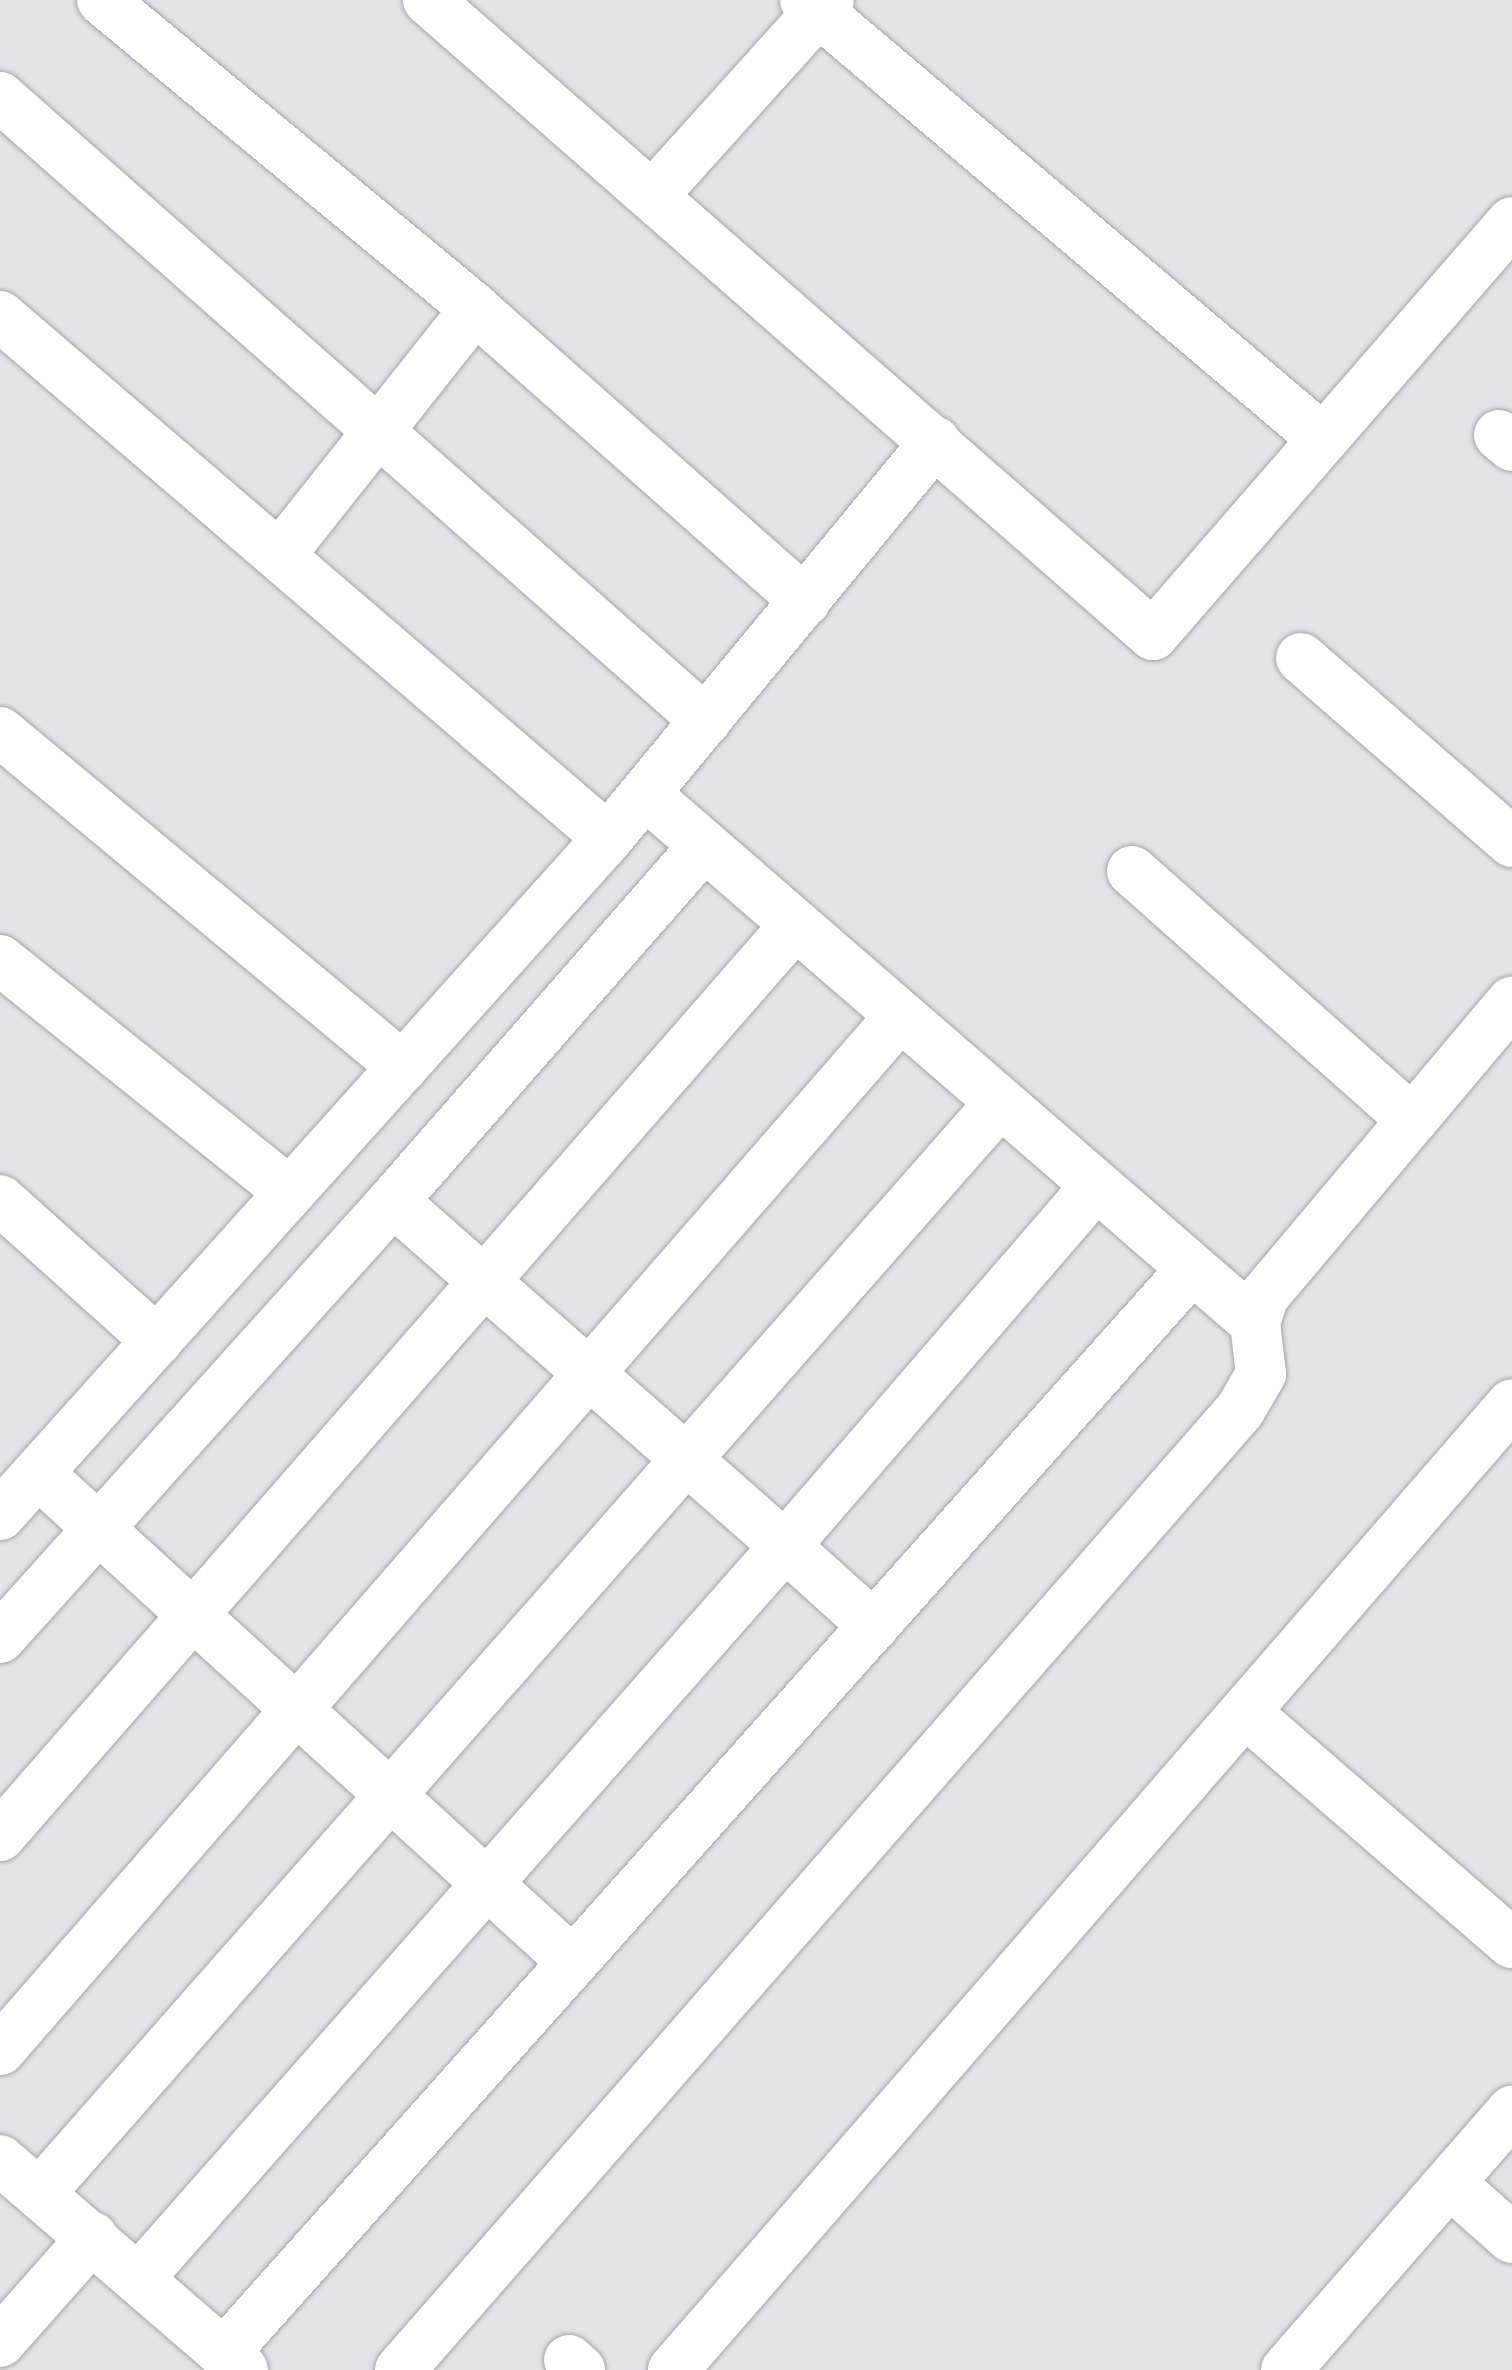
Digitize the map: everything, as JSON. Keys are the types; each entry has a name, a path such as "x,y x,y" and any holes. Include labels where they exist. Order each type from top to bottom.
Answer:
{"street":[{"path":"102,0 475,309 805,601"},
{"path":"428,0 656,192 1153,634 1512,222"},
{"path":"656,192 818,4 1322,438"},
{"path":"0,97 380,426 706,720"},
{"path":"280,556 475,309"},
{"path":"0,316 608,838"},
{"path":"0,1515 608,838 935,442"},
{"path":"1301,658 1512,842"},
{"path":"6,750 403,1066"},
{"path":"645,794 1255,1323"},
{"path":"0,1638 704,846"},
{"path":"1132,871 1412,1120"},
{"path":"0,1836 795,925"},
{"path":"0,960 290,1192"},
{"path":"400,2370 1240,1410 1261,1374 1255,1323 1264,1296 1512,1002"},
{"path":"0,2050 586,1368 900,1016"},
{"path":"40,2193 1000,1103"},
{"path":"140,2278 492,1888 1096,1186"},
{"path":"0,1200 157,1340"},
{"path":"393,1200 688,1457 874,1626"},
{"path":"0,2160 233,2361 573,1962 1192,1269"},
{"path":"672,2370 1512,1404"},
{"path":"52,1486 573,1962"},
{"path":"1245,1712 1512,1943"},
{"path":"1286,2370 1512,2112"},
{"path":"1450,2183 1512,2238"},
{"path":"0,2342 93,2237"}]}
